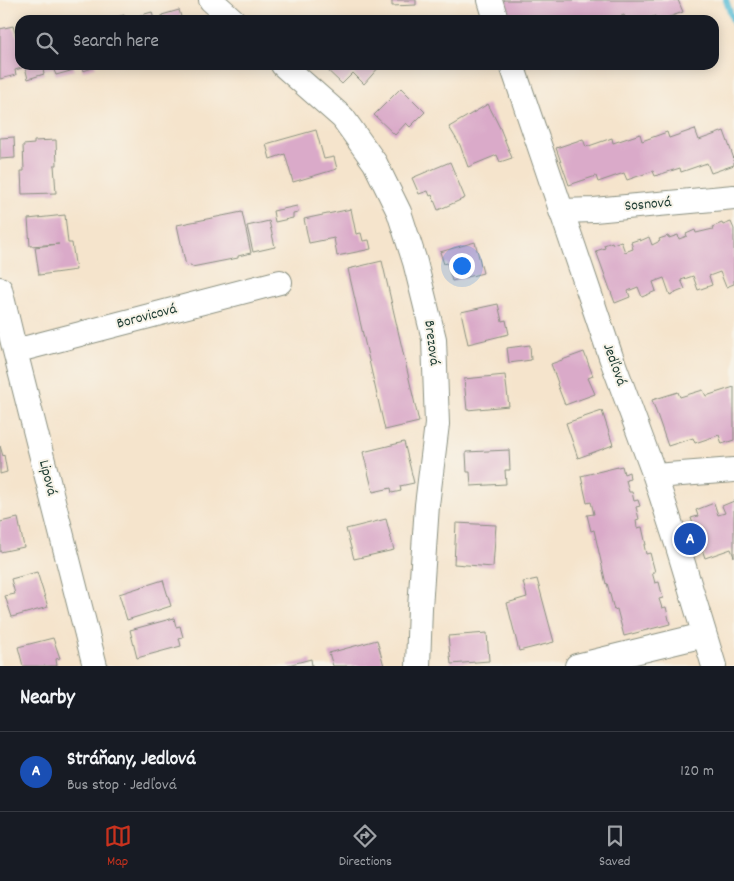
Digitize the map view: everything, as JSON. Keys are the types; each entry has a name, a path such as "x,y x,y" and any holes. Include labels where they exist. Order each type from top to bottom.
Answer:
{"street":[{"path":"211,0 228,15"},
{"path":"490,0 494,15"},
{"name":"Brezová","path":"289,70 342,118 375,163 398,212 415,262 434,339 437,424 427,505 418,666"},
{"name":"Jedľová","path":"514,70 611,357 655,476 714,666"},
{"name":"Sosnová","path":"561,211 594,210 734,197"},
{"name":"Borovicová","path":"15,351 280,282"},
{"name":"Lipová","path":"0,289 96,666"},
{"path":"655,476 734,470"},
{"path":"577,666 704,634"}],"building":[{"path":"392,0 416,0 416,5 392,6"},
{"path":"502,0 678,0 683,12 675,15 507,15"},
{"path":"179,10 180,15 162,15"},
{"path":"152,12 153,15 141,15"},
{"path":"13,26 15,33 16,75 0,79 0,29"},
{"path":"26,70 43,70 44,74 28,79"},
{"path":"54,70 74,70 56,75"},
{"path":"327,70 376,70 364,84 353,73 342,84"},
{"path":"401,88 425,112 410,127 406,123 395,135 374,115"},
{"path":"488,104 512,158 500,162 497,155 468,167 460,145 449,127"},
{"path":"695,129 699,140 724,131 734,159 734,165 711,173 707,163 681,172 680,168 655,176 653,171 627,180 624,173 598,182 596,176 569,185 556,148 583,139 586,147 612,138 613,143 640,134 642,141 667,132 669,138"},
{"path":"316,130 324,159 334,157 337,169 293,182 285,154 270,159 266,144"},
{"path":"14,137 15,158 0,159 0,138"},
{"path":"56,140 57,165 54,165 56,193 22,194 21,171 24,171 23,145 34,144 34,141"},
{"path":"450,162 465,198 438,210 432,195 430,196 428,191 419,194 412,178"},
{"path":"297,206 298,213 293,214 293,218 275,222 273,211"},
{"path":"351,209 356,234 361,233 363,241 369,240 371,249 337,256 334,238 309,243 304,219"},
{"path":"242,212 251,253 238,256 238,258 192,267 191,265 186,266 177,225"},
{"path":"65,215 68,243 72,243 76,270 39,275 35,247 59,244 30,246 28,219"},
{"path":"269,221 275,247 253,252 247,226"},
{"path":"731,222 734,229 734,284 726,287 720,272 709,276 712,285 698,290 693,276 681,280 685,289 670,295 664,278 653,282 656,291 642,297 638,287 628,291 630,297 615,303 596,251 605,248 604,245 621,241 625,252 633,249 631,242 640,239 640,241 649,237 652,245 660,241 659,239 668,236 669,238 678,235 679,239 695,230 696,233 713,229 712,227 722,223 723,225"},
{"path":"475,242 483,273 452,281 447,263 444,264 440,252"},
{"path":"382,261 419,422 385,430 348,269"},
{"path":"498,304 502,321 506,320 509,334 468,344 461,312"},
{"path":"530,345 531,360 509,363 507,348"},
{"path":"584,352 593,376 588,378 595,394 565,405 551,364"},
{"path":"505,375 509,406 467,410 464,379"},
{"path":"734,387 734,440 722,444 719,435 695,443 693,438 668,446 652,400 678,392 680,397 703,390 706,396"},
{"path":"602,411 613,445 578,458 566,423"},
{"path":"404,442 414,483 400,486 401,491 392,493 391,488 373,492 363,452"},
{"path":"0,446 4,455 7,472 0,474"},
{"path":"509,450 510,470 505,470 506,484 471,486 470,472 467,472 466,452"},
{"path":"622,466 624,474 629,472 630,479 626,480 629,492 632,492 634,501 638,500 640,506 636,507 639,519 636,520 637,528 642,527 646,554 650,553 655,572 652,572 655,583 659,582 663,598 659,599 662,608 666,607 670,624 624,636 617,609 614,610 606,584 594,530 591,531 587,515 594,514 591,502 587,503 581,476"},
{"path":"734,501 734,557 731,549 705,558 691,518 698,516 696,510 714,503 718,515 725,513 722,506"},
{"path":"18,518 24,547 0,552 0,522"},
{"path":"386,519 394,550 354,559 346,529"},
{"path":"456,523 496,525 493,567 454,564"},
{"path":"696,536 700,549 695,550 691,538"},
{"path":"37,572 48,607 12,617 5,596 15,594 11,579"},
{"path":"537,579 554,642 519,651 507,603 527,597 523,582"},
{"path":"163,580 171,606 127,620 119,594"},
{"path":"174,618 176,627 180,626 183,637 179,638 181,646 137,658 130,630"},
{"path":"487,633 489,661 451,664 448,636"},
{"path":"53,638 60,658 56,659 57,666 23,666 18,647"},
{"path":"377,640 384,666 333,666 329,653"},
{"path":"311,659 312,666 288,666 288,665"}],"waterway":[{"path":"726,0 734,24"}],"place":[{"name":"Stráňany, Jedlová","path":"690,539"}]}
